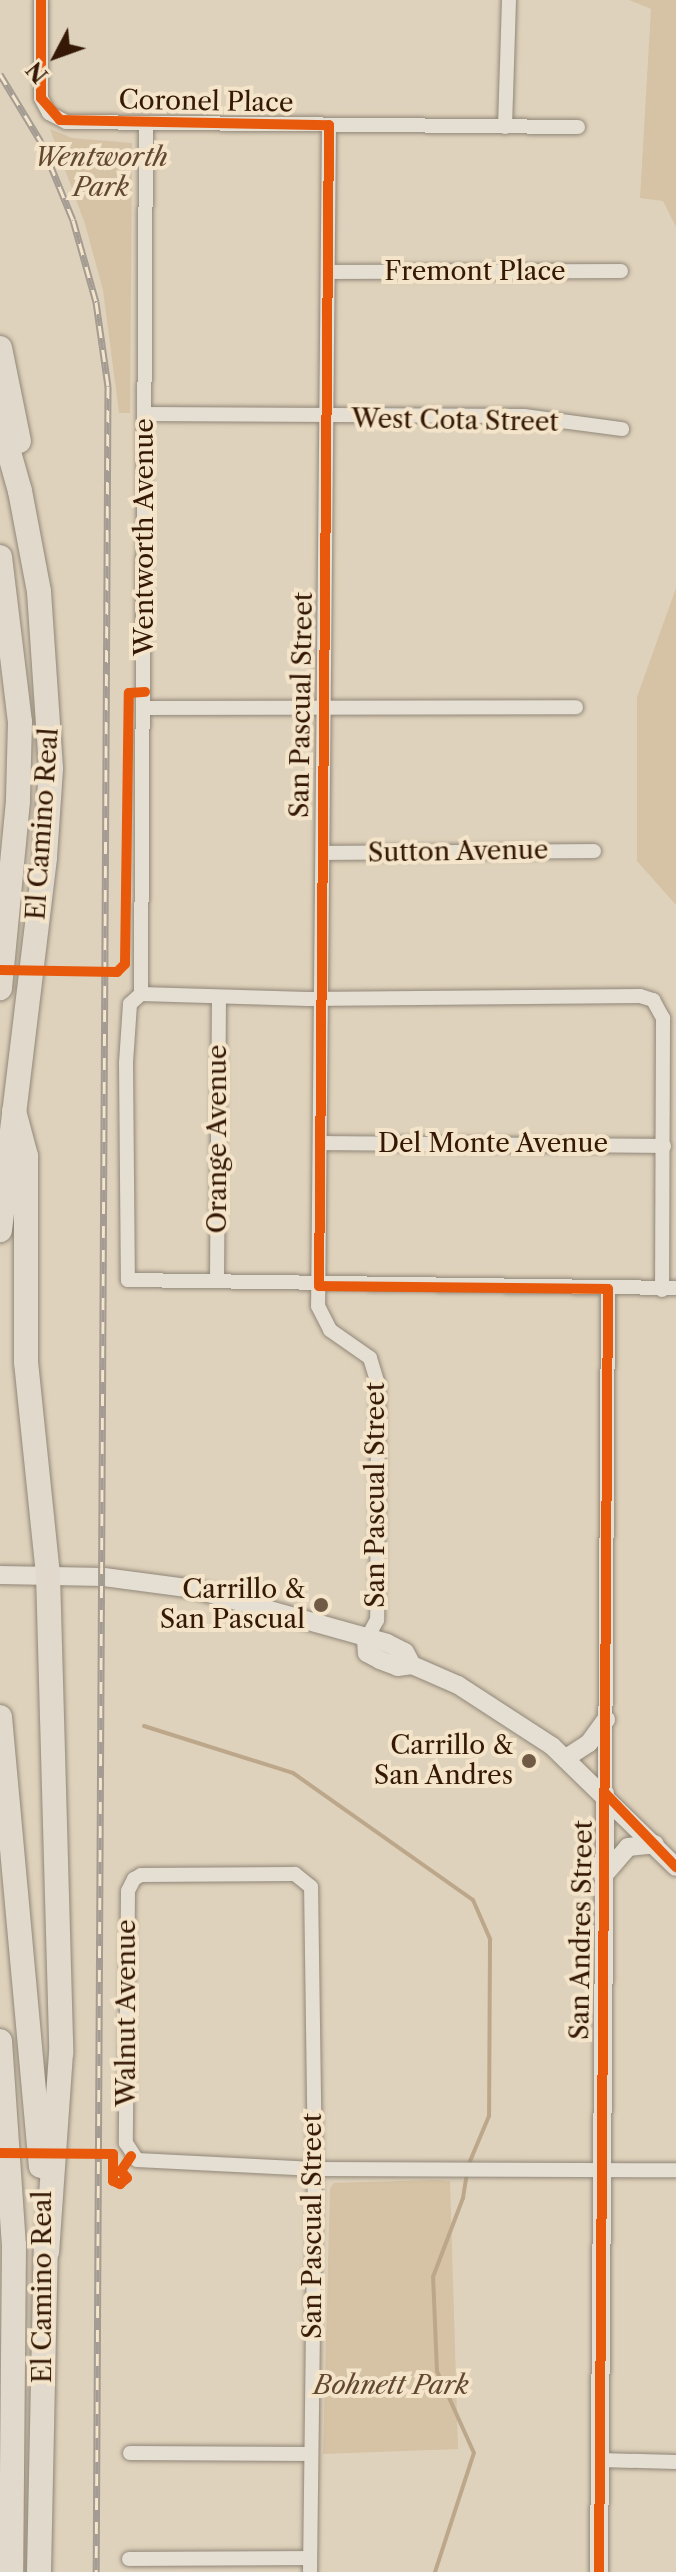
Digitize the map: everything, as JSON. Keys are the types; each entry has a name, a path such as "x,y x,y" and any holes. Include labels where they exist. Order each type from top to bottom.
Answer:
{"highway":[{"path":"0,348 19,432 20,491"},
{"name":"El Camino Real","path":"0,420 20,491 44,628 51,769 0,1230"},
{"name":"El Camino Real","path":"0,557 20,722 18,801 0,986"},
{"path":"14,1111 26,1156 26,1362 48,1574 61,2053 47,2252"},
{"name":"El Camino Real","path":"0,1717 47,2252 39,2572"},
{"name":"El Camino Real","path":"0,2041 14,2245 11,2572"}],"main road":[{"path":"0,1575 48,1574 208,1592 296,1614 366,1640 367,1653 398,1667 412,1665 499,1710 566,1758 605,1793 676,1867"},
{"path":"566,1758 589,1743 606,1720"},
{"name":"San Andres Street","path":"599,2572 605,1793"},
{"path":"603,1876 628,1847 655,1844"}],"street":[{"name":"Coronel Place","path":"41,0 41,98 54,117 146,124 578,127"},
{"path":"505,127 509,0"},
{"name":"Wentworth Avenue","path":"146,124 141,994 130,1004 126,1063 128,1280 217,1281"},
{"name":"San Pascual Street","path":"329,125 329,418 319,998 322,1143 318,1306 326,1325 365,1353 378,1385 377,1620 366,1640"},
{"name":"Fremont Place","path":"329,272 621,271"},
{"name":"West Cota Street","path":"144,414 329,418 524,416 622,429"},
{"path":"144,708 232,704 324,708 576,707"},
{"name":"Sutton Avenue","path":"323,853 594,851"},
{"path":"141,994 319,998 640,996 659,1005 663,1018 669,1289 319,1286 217,1281"},
{"name":"Orange Avenue","path":"217,1281 219,997"},
{"name":"Del Monte Avenue","path":"322,1143 664,1146"},
{"name":"San Andres Street","path":"605,1793 608,1289"},
{"name":"Walnut Avenue","path":"307,1880 295,1874 141,1875 131,1884 126,2143 131,2156 143,2163 315,2169"},
{"name":"San Pascual Street","path":"307,1880 315,2169 310,2565"},
{"path":"315,2169 676,2170"},
{"path":"130,2453 311,2454"},
{"path":"600,2460 676,2462"},
{"path":"129,2559 310,2565"}],"green space":[{"path":"629,0 676,0 676,227 663,201 640,198 651,9"},
{"name":"Wentworth Park","path":"50,129 72,138 132,143 130,413 119,413 103,290 85,224"},
{"path":"676,588 676,905 637,861 637,697"},
{"name":"Bohnett Park","path":"450,2181 458,2449 323,2454 330,2188 334,2183"}],"waterway":[{"path":"144,1726 293,1773 473,1900 490,1939 489,2116 468,2166"},
{"path":"435,2572 474,2453 437,2371 433,2277 463,2198 467,2174"}],"railway":[{"path":"0,74 41,142 73,220 96,302 108,386 96,2572"}],"cycle path":[{"path":"41,0 41,98 60,120 329,125 319,1286 608,1289 599,2572"},
{"path":"0,970 117,972 125,964 129,693 145,692"},
{"path":"605,1793 676,1867"},
{"path":"0,2153 113,2154 113,2181 120,2184 127,2178 121,2171 131,2156"}],"place":[{"name":"Carrillo & San Pascual","path":"321,1605"},
{"name":"Carrillo & San Andres","path":"529,1761"}]}
